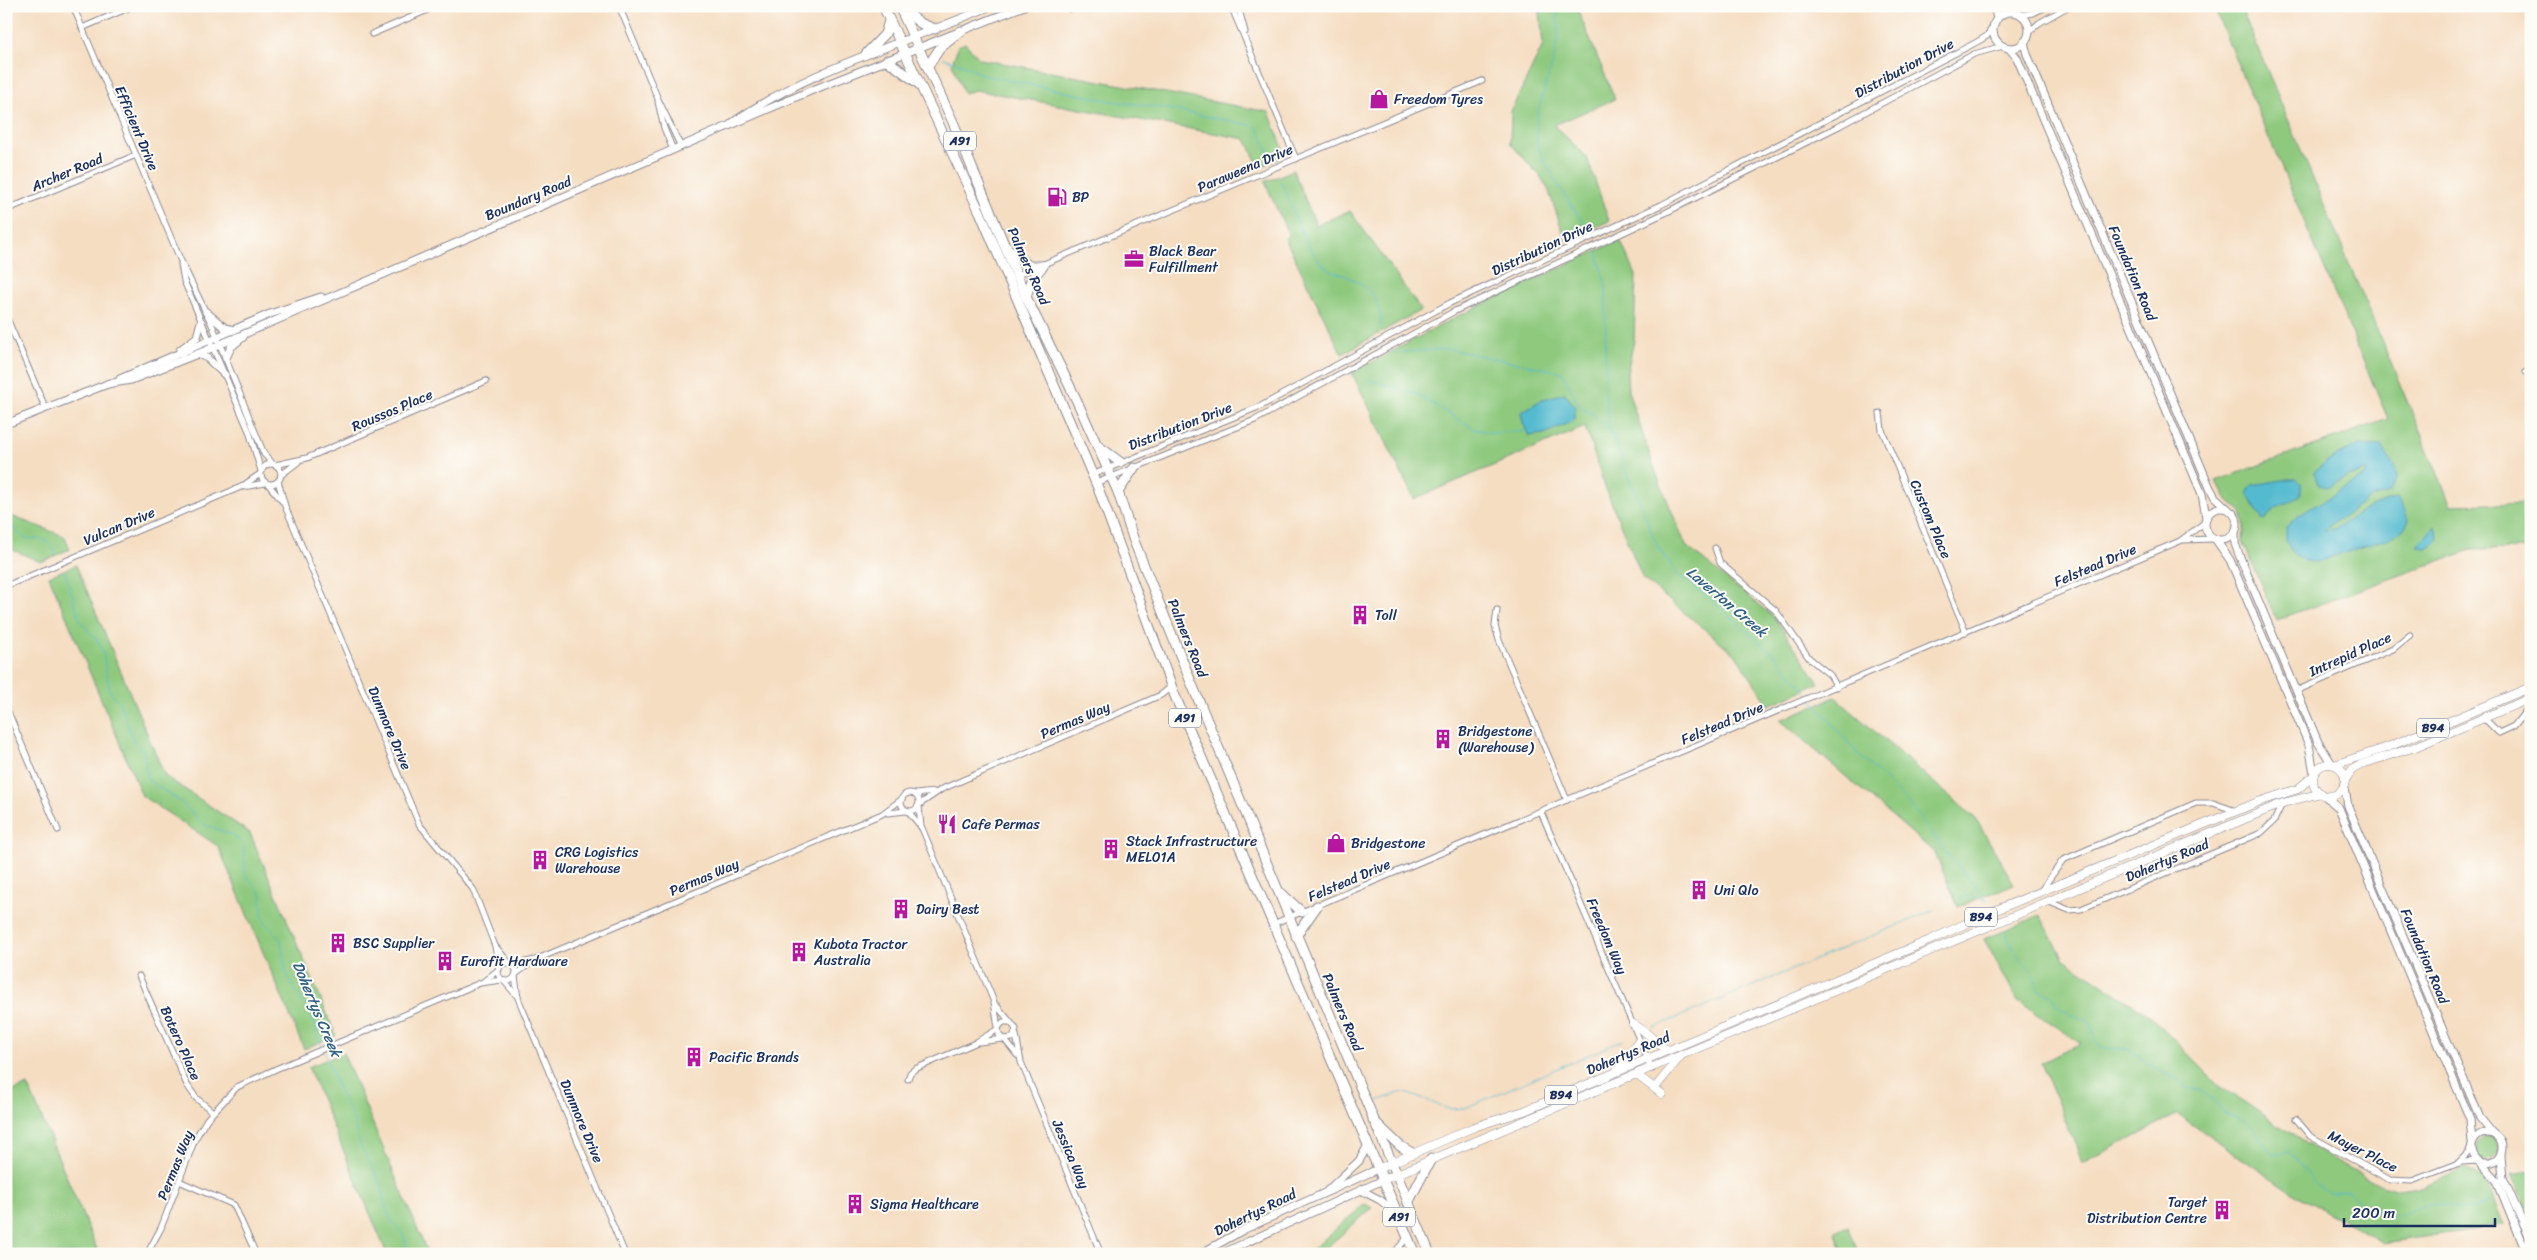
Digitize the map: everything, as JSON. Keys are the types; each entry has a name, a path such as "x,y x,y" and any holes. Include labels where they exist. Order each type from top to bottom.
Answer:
{"highway":[{"name":"A91","path":"884,6 899,42"},
{"name":"A91","path":"900,7 913,37"},
{"path":"900,7 922,24 935,29"},
{"path":"866,54 885,34 889,21"},
{"path":"928,66 940,48 961,32"},
{"name":"Palmers Road","path":"913,37 928,66 1026,297 1098,446 1118,492 1154,592 1430,1254"},
{"name":"Palmers Road","path":"899,42 980,212 1094,479 1175,696 1367,1147 1415,1254"},
{"path":"887,60 921,86"},
{"path":"1004,246 1029,266 1043,266"},
{"path":"1026,297 1031,280 1043,266"},
{"path":"1098,446 1120,462"},
{"path":"1118,492 1134,468"},
{"path":"1277,889 1302,912"},
{"path":"1296,936 1317,906"},
{"path":"1373,1120 1400,1146 1412,1153"},
{"path":"1408,1202 1431,1159"}],"main road":[{"name":"B94","path":"2314,775 2320,766 2333,765 2397,743 2531,687"},
{"name":"B94","path":"2322,794 2337,794 2352,770 2362,764 2400,753 2531,698"},
{"path":"2333,765 2342,771 2345,782"},
{"path":"2314,775 2314,786 2322,794"},
{"name":"Dohertys Road","path":"1378,1169 1474,1127 1524,1111 2236,811 2298,789 2314,775"},
{"name":"Dohertys Road","path":"1383,1180 1652,1069 2046,901 2282,803 2322,794"},
{"path":"1633,1024 1643,1028 1655,1042 1667,1050"},
{"path":"1616,1072 1639,1041"},
{"path":"1658,1084 1680,1057"},
{"path":"1637,1075 1662,1094"}],"street":[{"name":"Efficient Drive","path":"73,6 180,259 218,341"},
{"path":"82,28 133,6"},
{"path":"372,34 437,6"},
{"path":"619,6 658,99 682,147"},
{"name":"Boundary Road","path":"723,128 768,101 823,72 991,6"},
{"name":"Boundary Road","path":"6,424 167,359 255,329 723,128 1024,6"},
{"path":"1061,6 1070,9 1079,6"},
{"path":"1231,6 1248,42 1296,159"},
{"path":"1238,6 1248,42"},
{"path":"1994,6 1995,38 2006,47 2024,42 2029,32 2040,23 2069,6"},
{"path":"1995,22 2001,15 2014,11 2033,12 2048,6"},
{"path":"2014,11 2027,22 2029,32"},
{"name":"Distribution Drive","path":"1094,479 1109,472 1120,462 1240,416 1261,406 1436,310 1632,219 1834,117 1977,42 1987,36 1995,22"},
{"name":"Foundation Road","path":"2024,42 2027,54 2210,488 2215,497 2228,509"},
{"name":"Distribution Drive","path":"1094,479 1109,472 1134,468 1244,425 1440,319 1637,227 1839,126 1974,54 2006,47"},
{"name":"Foundation Road","path":"2006,47 2017,58 2202,494 2205,520"},
{"name":"Paraweena Drive","path":"1006,275 1017,276 1043,266 1482,81"},
{"path":"658,99 664,128 673,150"},
{"path":"768,101 769,105 782,104"},
{"path":"1834,117 1839,126"},
{"path":"2052,139 2062,135"},
{"name":"Archer Road","path":"6,210 136,155"},
{"path":"1684,193 1688,201"},
{"path":"2081,207 2090,203"},
{"path":"1632,219 1637,227"},
{"name":"Efficient Drive","path":"180,259 184,280 210,344"},
{"path":"1011,286 1017,276"},
{"path":"1483,288 1487,296"},
{"name":"Boundary Road","path":"218,341 234,330 270,314 343,290"},
{"path":"1436,310 1440,319"},
{"path":"206,312 224,328 234,330"},
{"path":"6,316 46,407"},
{"path":"167,359 197,337 202,322"},
{"path":"226,358 227,353 237,341 255,329"},
{"path":"210,344 254,443 261,472 267,483 278,481 281,475 264,454 218,341"},
{"name":"Boundary Road","path":"108,384 131,380 198,354 210,344"},
{"path":"198,354 207,358 225,375"},
{"path":"1338,363 1343,372"},
{"name":"Roussos Place","path":"281,475 293,464 486,381"},
{"name":"Custom Place","path":"1880,413 1882,430 1966,632"},
{"path":"1240,416 1244,425"},
{"path":"1216,425 1220,435"},
{"path":"1198,432 1202,442"},
{"name":"Roussos Place","path":"274,465 307,458"},
{"path":"261,472 267,464 274,465"},
{"name":"Vulcan Drive","path":"6,586 241,487 261,472"},
{"name":"Dunmore Drive","path":"278,481 285,506 419,824 468,883 496,946 511,964"},
{"name":"Vulcan Drive","path":"241,487 267,483"},
{"name":"Dunmore Drive","path":"267,483 285,506"},
{"path":"2314,775 2309,745 2230,560 2215,539 2206,532 2205,520 2218,508 2228,509 2237,521 2235,531 2236,544 2296,691 2322,749 2333,765"},
{"name":"Felstead Drive","path":"1273,924 2180,541 2205,520"},
{"path":"2215,539 2227,539 2235,531"},
{"name":"Felstead Drive","path":"2180,541 2215,539"},
{"path":"1714,548 1720,563 1776,611 1809,658 1830,675 1837,687"},
{"path":"2247,600 2257,596"},
{"path":"1497,610 1495,626 1499,640 1567,800"},
{"name":"Intrepid Place","path":"2296,691 2393,649 2410,635"},
{"name":"Permas Way","path":"919,804 942,789 1161,694 1172,686"},
{"path":"1161,694 1175,696"},
{"path":"2481,719 2487,721 2500,733 2514,726 2531,704"},
{"path":"6,707 58,830"},
{"name":"Foundation Road","path":"2345,782 2348,806 2480,1118 2493,1134"},
{"name":"Permas Way","path":"914,794 942,789"},
{"path":"922,828 901,805 902,799 907,794 914,794 918,797 922,828 994,1002 1003,1015 1016,1027 1016,1035 1011,1039 975,1043"},
{"name":"Foundation Road","path":"2322,794 2339,808 2470,1119 2472,1143"},
{"name":"Permas Way","path":"511,964 535,960 882,814 902,799"},
{"path":"2040,892 2063,860 2196,803 2213,802 2236,811"},
{"name":"Dohertys Road","path":"2046,901 2069,910 2082,909 2262,833 2274,821 2282,803"},
{"path":"907,811 916,810 919,804"},
{"name":"Permas Way","path":"882,814 907,811"},
{"name":"Freedom Way","path":"1541,812 1652,1069"},
{"name":"Dunmore Drive","path":"496,946 499,970"},
{"name":"Permas Way","path":"515,975 535,960"},
{"path":"503,964 511,964 515,975 510,981 503,980 499,970 503,964"},
{"name":"Permas Way","path":"480,984 499,970"},
{"name":"Dunmore Drive","path":"515,975 518,998 625,1254"},
{"name":"Botero Place","path":"140,976 187,1085 196,1098 213,1112"},
{"name":"Dunmore Drive","path":"503,980 518,998"},
{"name":"Permas Way","path":"147,1254 161,1228 196,1139 213,1112 237,1088 248,1081 480,984 503,980"},
{"path":"994,1002 999,1035 1004,1040"},
{"path":"908,1079 915,1069 975,1043 998,1028 1003,1022 1010,1022"},
{"name":"Jessica Way","path":"1016,1035 1021,1062 1101,1254"},
{"name":"Jessica Way","path":"1004,1040 1021,1062"},
{"name":"Mayer Place","path":"2296,1119 2310,1136 2390,1180 2401,1182 2419,1179 2455,1164 2468,1153 2472,1143"},
{"path":"2527,1254 2497,1181 2472,1154 2472,1143 2483,1133 2493,1134 2500,1140 2503,1178 2531,1241"},
{"path":"1322,1195 1360,1161 1367,1147"},
{"path":"2479,1162 2495,1162 2501,1154"},
{"name":"Mayer Place","path":"2455,1164 2479,1162"},
{"name":"Dohertys Road","path":"1200,1254 1245,1229 1378,1169"},
{"name":"Dohertys Road","path":"1221,1254 1383,1180"},
{"path":"179,1181 234,1205 256,1254"},
{"path":"1361,1190 1380,1200 1398,1214"},
{"path":"1393,1254 1408,1237"}],"green space":[{"path":"1537,6 1576,6 1615,99 1554,125 1587,157 1609,221 1566,241 1548,189 1540,176 1510,143 1511,111 1543,45 1540,13"},
{"path":"2213,6 2240,6 2451,505 2531,503 2531,549 2470,550 2276,620 2243,542 2244,525 2242,513 2225,497 2216,481 2388,419"},
{"path":"965,43 980,59 1269,112 1283,148 1278,159 1259,167 1246,139 975,90 964,93 952,64 958,46"},
{"path":"1293,170 1316,225 1350,211 1421,310 1342,354 1285,238 1289,236 1265,182"},
{"path":"1620,240 1636,275 1634,341 1627,372 1628,391 1656,473 1686,546 1775,618 1819,683 1769,705 1735,654 1643,579 1605,487 1585,427 1414,499 1352,373 1456,317"},
{"path":"6,514 64,536 70,549 41,562 6,547"},
{"path":"76,565 165,776 250,833 336,1035 304,1049 218,846 142,796 49,576"},
{"path":"1835,697 1976,819 2014,884 1958,907 1935,853 1780,720"},
{"path":"2040,915 2064,959 2149,1015 2220,1086 2318,1151 2381,1185 2399,1190 2421,1187 2464,1169 2484,1177 2504,1225 2384,1243 2291,1192 2177,1114 2083,1163 2041,1063 2081,1043 2018,1001 1984,939"},
{"path":"343,1053 428,1254 387,1254 308,1067"},
{"path":"28,1085 99,1254 6,1254 6,1094"},
{"path":"2487,1138 2495,1141 2498,1149 2495,1157 2487,1160 2479,1157 2476,1149 2479,1141"},
{"path":"2531,1171 2531,1219 2512,1174"},
{"path":"1365,1204 1372,1208 1319,1254 1307,1254"},
{"path":"1848,1226 1857,1249 1844,1254 1835,1232"}],"water":[{"path":"1565,393 1575,407 1575,420 1544,434 1529,436 1523,423 1521,412 1543,399"},
{"path":"2359,445 2381,446 2395,468 2397,479 2387,494 2371,498 2323,530 2334,529 2370,507 2397,498 2409,520 2408,523 2398,534 2392,537 2318,562 2305,561 2293,554 2286,540 2286,527 2298,516 2366,475 2367,471 2347,477 2328,487 2318,485 2314,472 2327,461"},
{"path":"2297,479 2301,483 2301,495 2275,509 2263,521 2247,494 2252,485"},
{"path":"2435,526 2439,539 2437,542 2427,548 2417,546"}],"waterway":[{"name":"Laverton Creek","path":"1555,6 1558,40 1555,57 1540,105 1537,122 1537,140 1544,160 1587,229"},
{"path":"943,58 964,65 983,75 1111,101 1163,108 1251,125 1258,128 1271,158"},
{"path":"1281,181 1303,235 1315,255 1325,267 1366,287 1379,307 1381,327"},
{"name":"Laverton Creek","path":"1597,251 1606,287 1605,395 1610,430 1657,545 1679,576 1708,597 1776,656 1809,695"},
{"path":"1395,353 1448,349 1562,372 1581,408 1591,413 1610,430"},
{"path":"1369,380 1414,393 1475,429 1493,433 1526,431"},
{"name":"Dohertys Creek","path":"6,524 11,525 24,538 43,540 49,544 56,554"},
{"name":"Dohertys Creek","path":"65,571 80,621 98,641 103,653 110,692 119,701 134,742 144,752 147,779 181,802 203,824 233,835 241,842 244,849 245,874 261,893 262,914 266,923 281,940 286,971 292,986 312,1015 322,1046"},
{"name":"Laverton Creek","path":"1811,698 1856,752 1908,802 1949,856 1987,900"},
{"path":"1958,899 1969,896 1986,900"},
{"path":"1653,1028 1934,910"},
{"name":"Laverton Creek","path":"2007,934 2020,959 2030,969 2039,989 2052,996 2062,1010 2089,1020 2097,1043 2104,1048 2126,1049 2170,1077 2179,1080 2187,1088 2202,1091 2217,1104 2223,1113 2247,1123 2271,1153 2280,1154 2287,1151 2324,1191 2329,1193 2348,1191 2373,1210 2388,1216 2403,1215 2427,1204 2465,1210 2490,1201"},
{"path":"1377,1101 1403,1092 1449,1109 1465,1108 1623,1040"},
{"name":"Dohertys Creek","path":"324,1050 340,1093 351,1114 361,1147 382,1185 384,1204 391,1220 403,1233 408,1254"}],"place":[{"name":"Freedom Tyres","path":"1379,99"},
{"name":"BP","path":"1057,197"},
{"name":"Black Bear Fulfillment","path":"1134,259"},
{"name":"Toll","path":"1360,615"},
{"name":"Bridgestone (Warehouse)","path":"1443,739"},
{"name":"Cafe Permas","path":"947,824"},
{"name":"Bridgestone","path":"1336,843"},
{"name":"Stack Infrastructure MEL01A","path":"1111,849"},
{"name":"CRG Logistics Warehouse","path":"540,860"},
{"name":"Uni Qlo","path":"1699,890"},
{"name":"Dairy Best","path":"901,909"},
{"name":"BSC Supplier","path":"338,943"},
{"name":"Kubota Tractor Australia","path":"799,952"},
{"name":"Eurofit Hardware","path":"445,961"},
{"name":"Pacific Brands","path":"694,1057"},
{"name":"Sigma Healthcare","path":"855,1204"},
{"name":"Target Distribution Centre","path":"2222,1210"}]}
